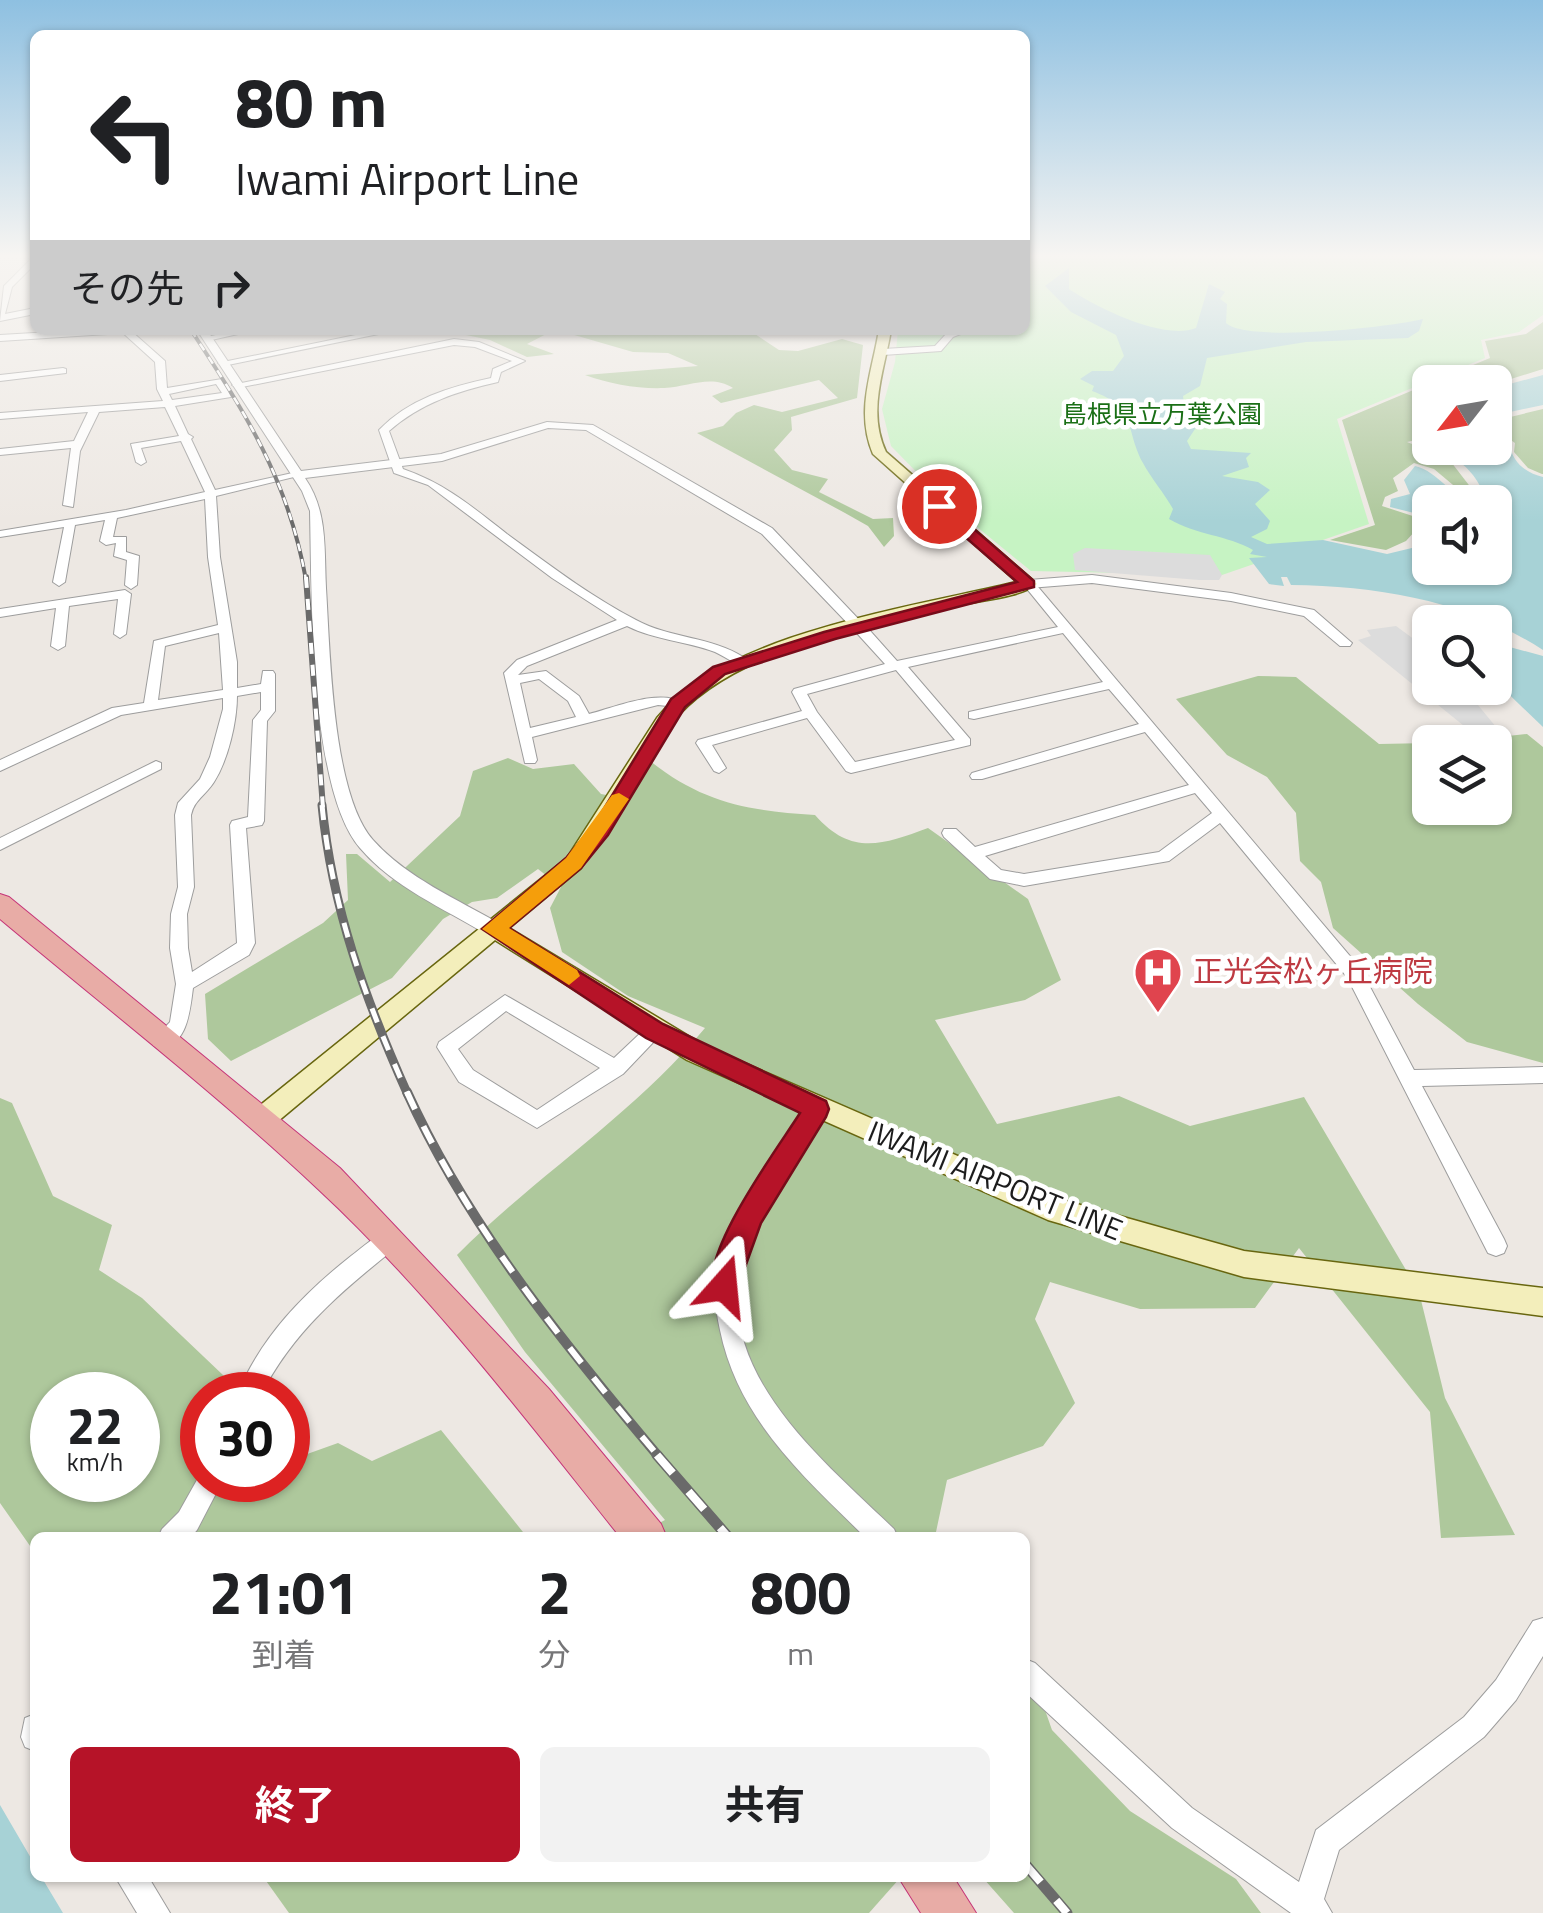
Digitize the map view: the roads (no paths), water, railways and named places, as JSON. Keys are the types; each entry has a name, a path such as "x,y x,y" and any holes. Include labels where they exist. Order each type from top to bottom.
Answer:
{"highway":[{"path":"0,904 161,1041 262,1119 390,1239 536,1402 641,1532"},
{"path":"926,1882 952,1913"}],"main road":[{"path":"883,343 867,416 870,438 880,454 1028,584"},
{"path":"262,1119 574,863 601,830 678,703 719,670 740,661 1028,584"},
{"name":"IWAMI AIRPORT LINE","path":"493,929 655,1031 816,1109 1048,1208 1131,1235 1244,1264 1541,1307"}],"street":[{"path":"141,343 160,361 166,397 188,437 210,492 231,693 217,758 207,781 186,804 183,815 186,887 179,914 179,948 185,984 179,1025 161,1041"},
{"path":"211,343 297,475 316,511 341,800 356,830 377,854 493,929"},
{"path":"223,363 310,343"},
{"path":"238,385 448,343"},
{"path":"468,343 520,360 496,371 495,380 436,396 400,415 384,430 404,476 432,483 628,621 669,640 727,650 740,661"},
{"path":"882,352 923,353 942,343"},
{"path":"0,378 63,371"},
{"path":"0,416 166,397 228,395 219,381 166,397"},
{"path":"70,505 78,444 95,408"},
{"path":"0,534 112,516 297,475 396,465 464,452 547,426 589,427 767,531 897,666 965,742 851,768 810,714 799,692 897,666 1066,629"},
{"path":"141,462 135,446 188,437"},
{"path":"0,452 78,444"},
{"path":"112,516 106,540 122,539 120,556 133,556 131,585"},
{"path":"59,582 70,523"},
{"path":"1028,584 1092,578 1231,597 1309,613 1345,642"},
{"path":"1028,584 1354,973 1496,1246"},
{"path":"0,613 125,594 120,634"},
{"path":"58,646 63,603"},
{"path":"530,760 511,672 628,621"},
{"path":"150,706 159,644 222,628"},
{"path":"0,766 117,711 231,693 268,688 268,674 268,712 260,720 256,821 238,825 246,943 243,950 185,984"},
{"path":"511,681 541,674 574,699 585,720"},
{"path":"974,715 1112,684"},
{"path":"524,734 658,701 678,703"},
{"path":"719,768 703,744 810,714"},
{"path":"977,776 1149,726"},
{"path":"0,846 156,766"},
{"path":"971,854 1199,788"},
{"path":"950,832 996,875 1024,880 1163,858 1221,814"},
{"path":"616,1068 505,1002 446,1047 466,1076 538,1120 616,1068 655,1031"},
{"path":"1410,1078 1543,1075"},
{"path":"816,1109 732,1253 724,1286 732,1354 748,1392 769,1420 879,1532"},
{"path":"262,1372 279,1342 314,1299 390,1239"},
{"path":"178,1532 198,1502"},
{"path":"1030,1679 1182,1818 1312,1910 1327,1841 1474,1727 1506,1690 1543,1632"},
{"path":"133,1882 155,1913"}],"water":[{"path":"1119,343 1298,343 1207,358 1200,386 1183,396 1184,403 1232,409 1197,426 1187,441 1191,449 1251,453 1246,458 1249,467 1222,476 1258,482 1270,490 1255,504 1270,521 1267,529 1251,537 1267,544 1323,540 1387,554 1412,548 1412,585 1512,585 1512,485 1480,485 1463,465 1512,465 1512,452 1520,466 1543,477 1543,650 1512,632 1512,605 1441,605 1391,593 1291,585 1287,577 1281,577 1284,586 1269,584 1249,558 1267,557 1250,554 1253,550 1243,545 1169,519 1173,509 1143,463 1123,412 1080,379 1092,371 1113,371 1124,356"},
{"path":"1543,375 1543,405 1512,412 1512,383"},
{"path":"1415,466 1446,485 1412,485 1412,512 1390,507 1391,499 1410,494 1404,480"},
{"path":"1512,648 1543,656 1543,727 1512,697"},
{"path":"0,1805 30,1856 30,1882 44,1882 63,1913 0,1913"}],"railway":[{"path":"200,343 247,419 276,479 306,580"},
{"path":"306,577 323,808"},
{"path":"322,805 334,881 353,954 408,1095"},
{"path":"407,1092 431,1142 489,1237 554,1328 659,1457"},
{"path":"657,1455 724,1532"},
{"path":"1030,1870 1067,1913"}],"place":[{"name":"正光会松ヶ丘病院","path":"1158,1014"}],"park label":[{"name":"島根県立万葉公園","path":"1162,414"}]}
